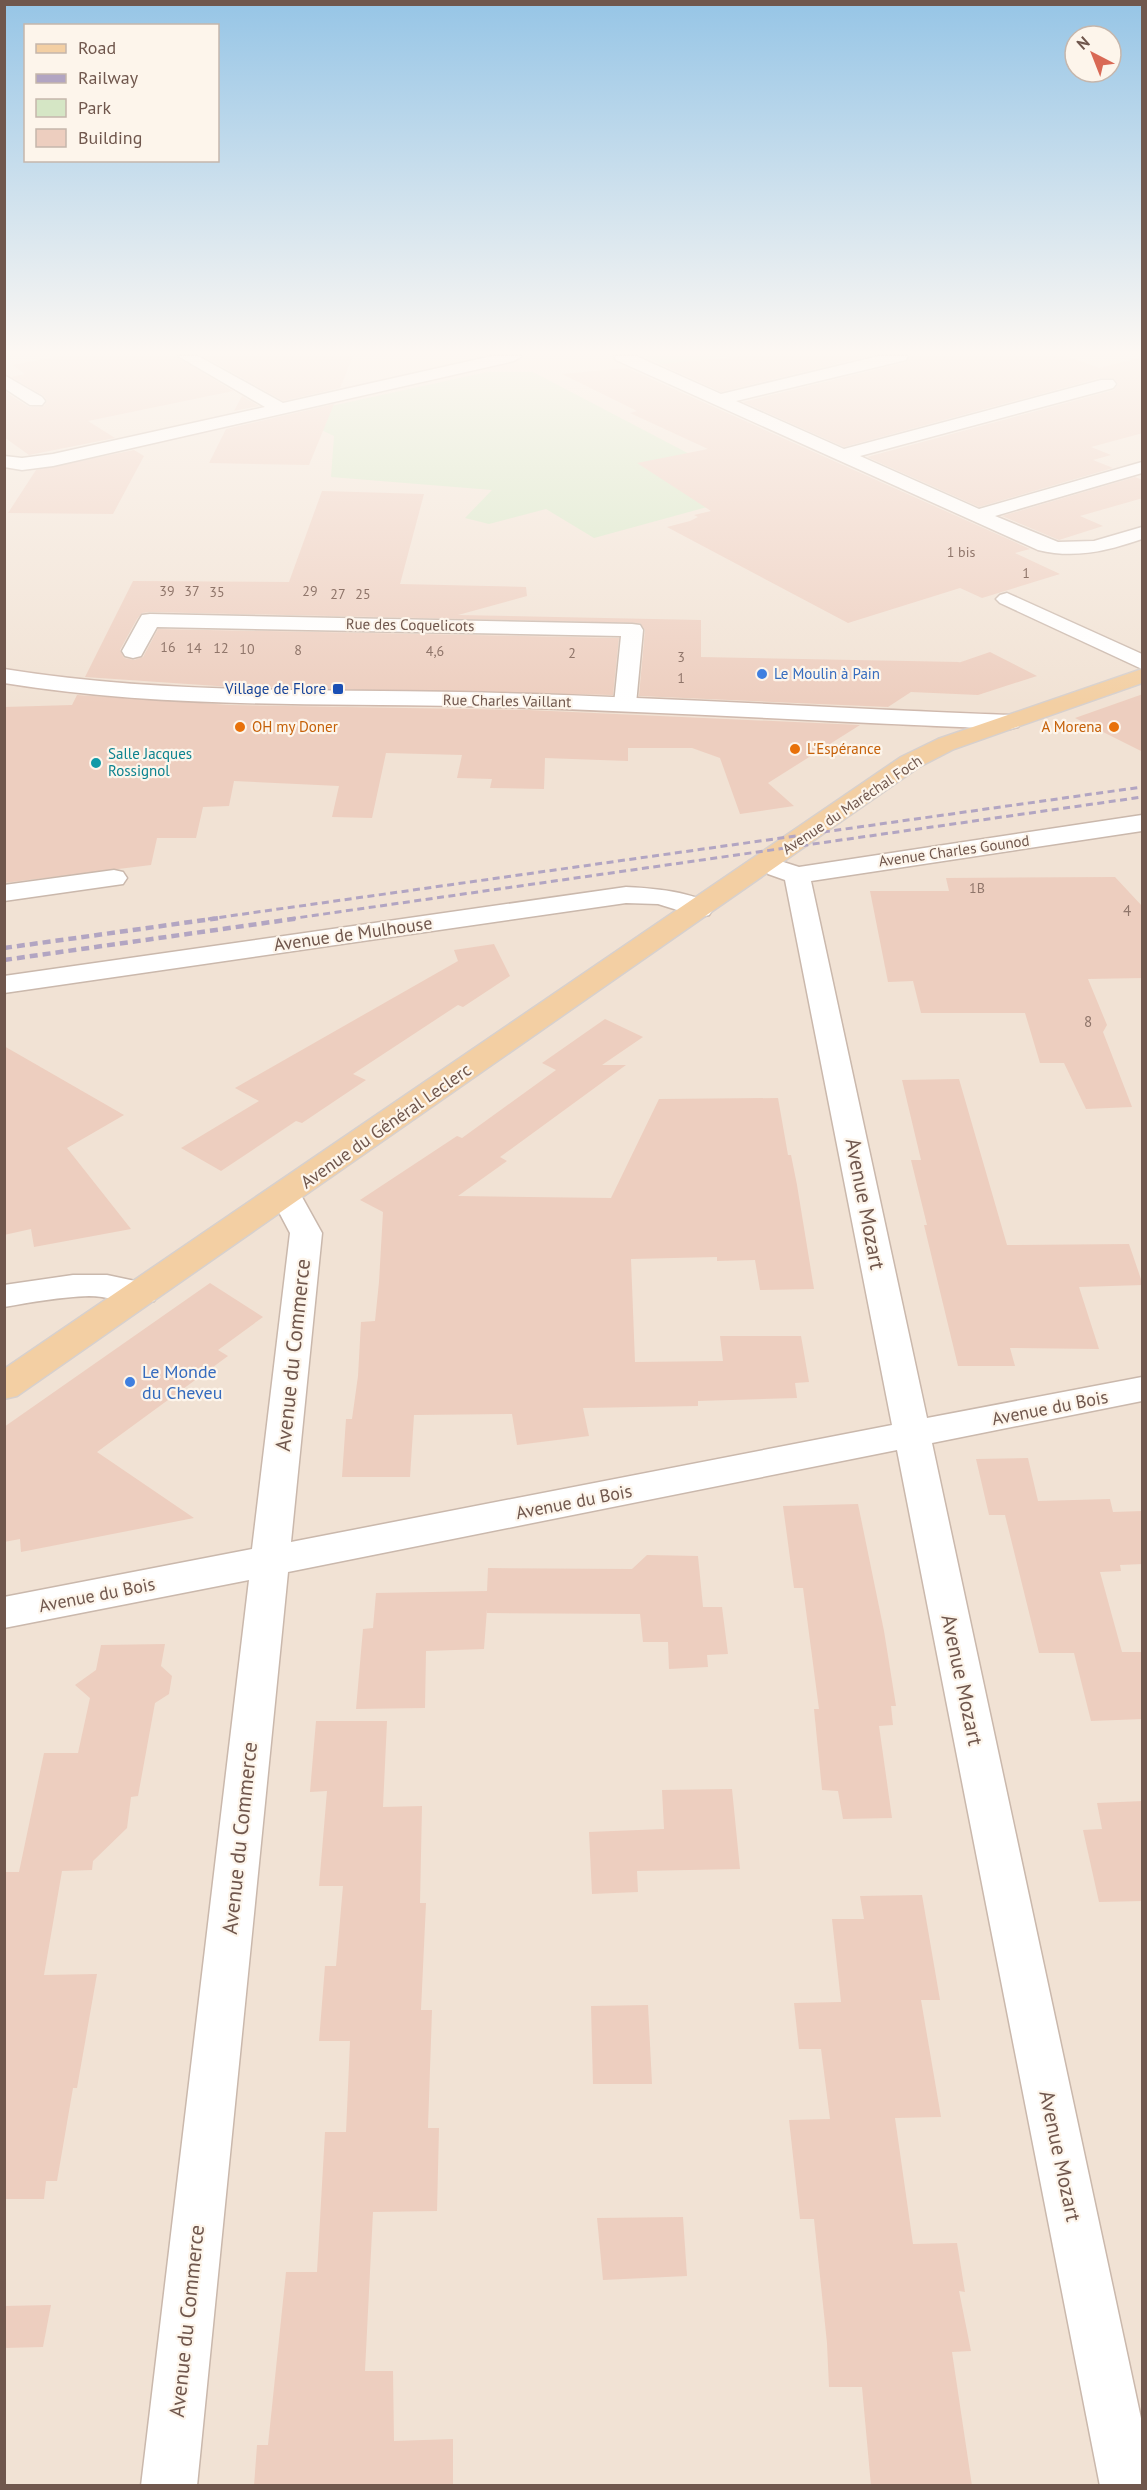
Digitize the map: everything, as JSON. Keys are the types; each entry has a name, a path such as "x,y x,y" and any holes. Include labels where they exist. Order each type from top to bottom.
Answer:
{"main road":[{"name":"Avenue du Maréchal Foch","path":"766,863 910,762 946,744 1143,676"},
{"name":"Avenue du Général Leclerc","path":"4,1387 766,863"}],"street":[{"path":"881,472 1045,546 1066,550 1095,548 1143,533"},
{"path":"976,516 1125,472"},
{"path":"1007,599 1143,662"},
{"name":"Rue des Coquelicots","path":"133,651 150,620 632,630 625,704"},
{"name":"Rue Charles Vaillant","path":"4,676 95,688 184,695 625,704 1010,722"},
{"name":"Avenue Charles Gounod","path":"766,863 797,875 1140,826"},
{"name":"Avenue Mozart","path":"797,875 1128,2486"},
{"path":"4,893 114,878"},
{"name":"Avenue de Mulhouse","path":"4,985 626,895 661,896 700,909"},
{"name":"Avenue du Commerce","path":"169,2486 306,1233 286,1195"},
{"path":"4,1296 81,1284 117,1286 142,1293"},
{"name":"Avenue du Bois","path":"4,1613 1143,1389"}],"shaded area":[{"path":"5,472 1142,472 1142,2485 5,2485"}],"green space":[{"path":"331,472 724,472 762,492 594,538 546,509 489,524 465,518 492,490 331,477"}],"building":[{"path":"35,472 135,472 113,514 8,513"},
{"path":"651,472 859,472 1030,549 1015,553 1060,574 982,598 960,588 848,623 667,527 690,521 698,517 694,515 711,511"},
{"path":"901,472 1099,472 979,507"},
{"path":"1135,477 1143,480 1143,498 1080,516 1103,526 1059,540 1002,516"},
{"path":"322,491 424,494 400,584 526,587 527,596 458,615 701,620 701,657 960,662 958,663 990,652 1037,676 978,695 911,692 888,707 639,696 645,630 640,623 150,612 142,613 137,619 120,650 124,658 134,660 143,657 158,629 619,638 613,695 232,687 85,677 133,581 289,582"},
{"name":"A Morena","path":"1143,694 1143,752 1075,718"},
{"path":"77,695 231,705 528,710 860,725 768,783 794,806 740,814 720,758 692,748 628,748 628,761 545,758 544,789 490,788 492,779 457,778 462,755 386,753 372,818 332,817 339,786 234,781 229,806 203,807 196,838 157,838 151,865 4,883 4,707 72,705"},
{"path":"1115,877 1143,907 1143,978 1088,979 1107,1025 1103,1032 1132,1107 1086,1109 1064,1063 1040,1063 1025,1013 921,1013 913,981 888,982 870,891 949,891 946,878"},
{"path":"494,944 510,976 463,1007 458,1005 353,1074 366,1080 302,1123 296,1121 221,1171 181,1148 259,1101 235,1088 458,961 454,950"},
{"path":"605,1019 643,1037 602,1065 626,1065 500,1157 507,1161 458,1196 611,1198 659,1099 778,1098 788,1155 791,1155 797,1185 814,1289 760,1290 755,1260 717,1261 717,1257 631,1259 635,1362 723,1361 720,1336 801,1336 809,1382 795,1383 797,1398 698,1401 698,1406 583,1408 589,1436 517,1445 512,1414 414,1415 410,1477 342,1477 346,1419 352,1419 358,1376 361,1322 375,1321 379,1282 383,1212 360,1200 457,1136 462,1138 556,1070 542,1063"},
{"path":"4,1046 124,1115 67,1148 131,1229 34,1247 31,1229 4,1235"},
{"path":"959,1079 1007,1245 1129,1244 1143,1285 1079,1287 1099,1349 1010,1348 1015,1366 958,1366 911,1160 921,1160 902,1080"},
{"path":"210,1283 263,1317 218,1350 228,1356 97,1452 194,1518 21,1552 20,1539 4,1542 4,1427"},
{"path":"1028,1458 1038,1501 1110,1499 1113,1512 1143,1511 1143,1564 1120,1565 1121,1571 1100,1572 1122,1652 1143,1652 1143,1719 1091,1721 1074,1653 1039,1653 1005,1515 989,1515 976,1459"},
{"path":"858,1504 884,1631 896,1706 891,1706 893,1725 879,1726 892,1818 843,1819 838,1791 822,1790 814,1709 819,1709 803,1588 794,1588 783,1506"},
{"path":"647,1555 698,1556 703,1607 722,1607 728,1654 707,1655 708,1667 669,1669 668,1642 643,1642 640,1614 487,1613 487,1609 484,1649 426,1651 425,1708 356,1709 363,1629 373,1628 376,1593 487,1591 488,1568 632,1569"},
{"path":"165,1644 161,1666 172,1676 169,1694 155,1703 138,1796 131,1797 127,1828 93,1861 92,1870 62,1871 44,1975 97,1974 77,2088 73,2088 57,2181 46,2181 44,2199 4,2199 4,1872 19,1872 44,1753 78,1753 90,1698 75,1685 96,1670 101,1645"},
{"path":"316,1721 387,1721 383,1807 422,1806 420,1903 426,1903 421,2010 432,2010 428,2128 439,2128 437,2211 373,2212 365,2371 393,2371 394,2441 453,2439 453,2486 254,2486 257,2445 268,2445 286,2272 317,2272 325,2132 346,2132 350,2041 319,2041 325,1966 336,1966 343,1886 319,1886 327,1791 310,1792"},
{"path":"732,1789 740,1869 637,1871 638,1892 592,1894 589,1832 664,1829 662,1790"},
{"path":"1143,1801 1143,1901 1099,1902 1083,1830 1102,1829 1097,1803"},
{"path":"922,1895 940,2000 921,2000 941,2117 895,2118 913,2244 957,2243 965,2292 959,2291 971,2351 952,2352 972,2486 871,2486 862,2387 829,2387 827,2343 814,2219 800,2219 789,2120 830,2119 821,2049 799,2049 794,2003 841,2002 832,1919 864,1919 860,1896"},
{"path":"648,2005 652,2084 593,2084 591,2006"},
{"path":"683,2217 687,2276 603,2280 597,2218"},
{"path":"51,2305 43,2347 4,2348 4,2306"}],"railway":[{"path":"208,919 1142,787"},
{"path":"289,919 1142,797"},
{"path":"4,948 219,918"},
{"path":"4,960 300,918"}],"place":[{"name":"Le Moulin à Pain","path":"762,674"},
{"name":"Village de Flore","path":"338,689"},
{"name":"OH my Doner","path":"240,727"},
{"name":"A Morena","path":"1114,727"},
{"name":"L'Espérance","path":"795,749"},
{"name":"Salle Jacques Rossignol","path":"96,763"},
{"name":"Le Monde du Cheveu","path":"130,1382"}]}
